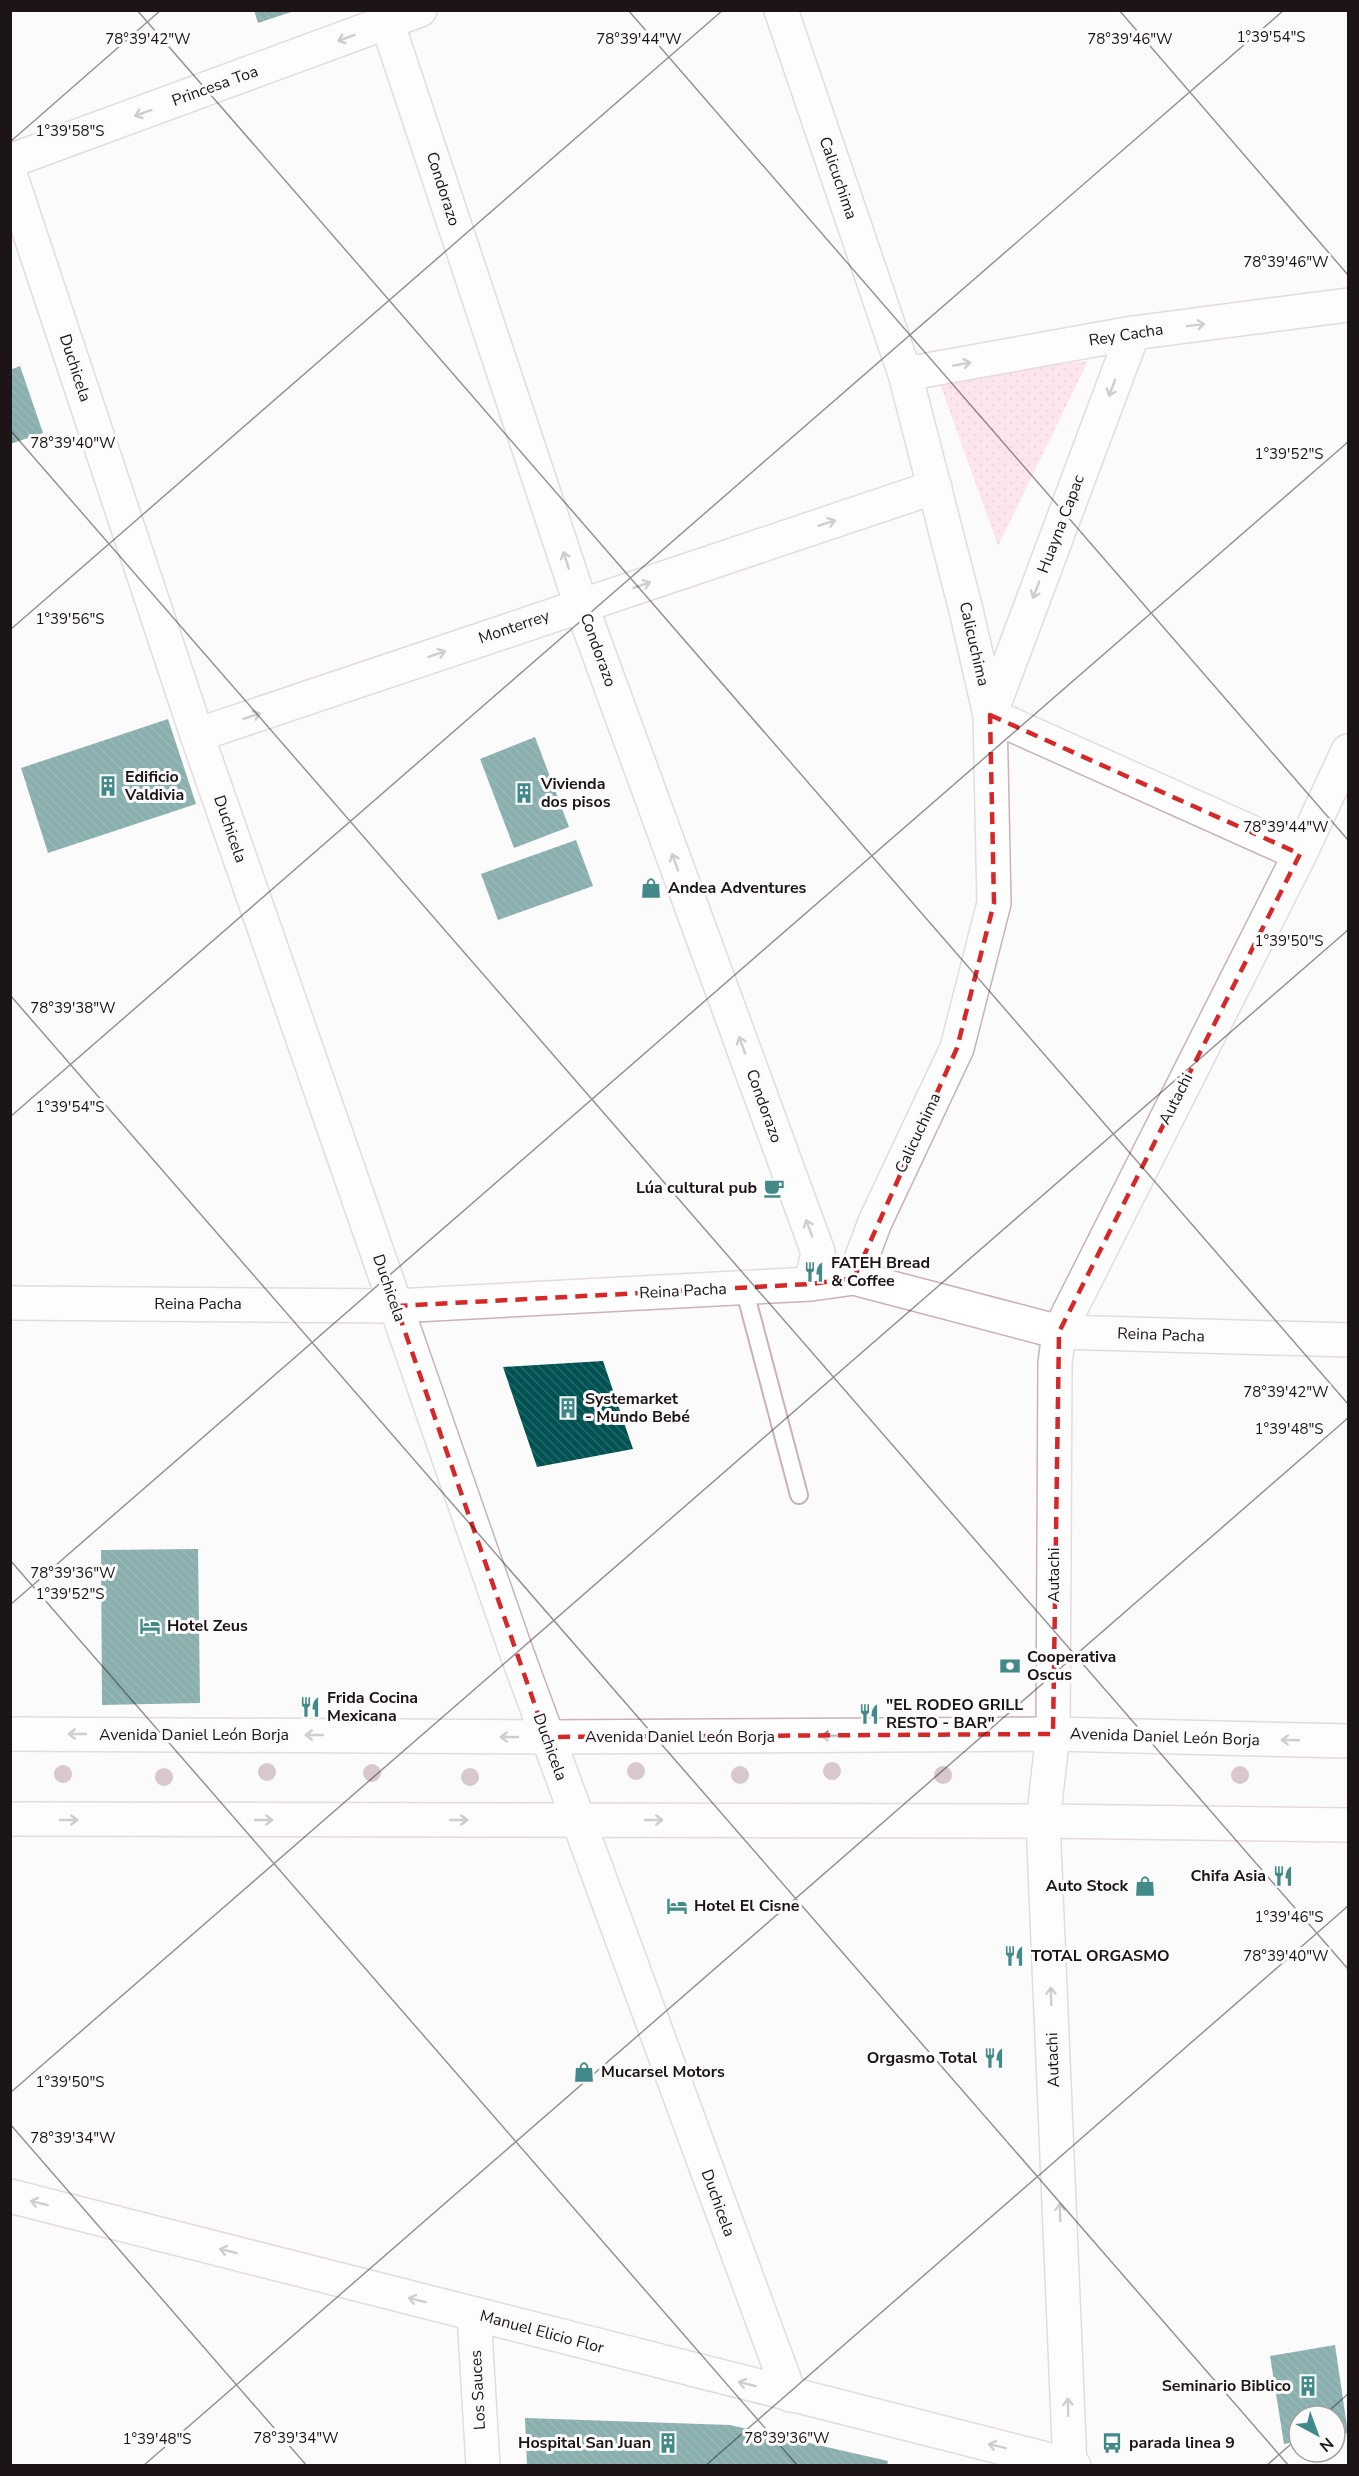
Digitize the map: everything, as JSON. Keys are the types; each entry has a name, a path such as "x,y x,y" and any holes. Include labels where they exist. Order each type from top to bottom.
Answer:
{"street":[{"name":"Princesa Toa","path":"10,161 385,17 420,10"},
{"name":"Calicuchima","path":"781,10 905,374 966,610 990,715 994,903 957,1048 875,1222 854,1278"},
{"name":"Condorazo","path":"385,17 581,605 818,1252 811,1284"},
{"name":"Duchicela","path":"10,174 197,735 546,1737 790,2395"},
{"name":"Rey Cacha","path":"905,374 1133,333 1348,305"},
{"name":"Huayna Capac","path":"990,715 1133,333"},
{"name":"Monterrey","path":"197,735 935,487"},
{"path":"990,715 1300,854"},
{"name":"Autachi","path":"1072,2465 1043,1821 1053,1734 1055,1363 1059,1332 1300,854 1348,751"},
{"name":"Reina Pacha","path":"10,1303 396,1306 811,1284 854,1278 1059,1332 1348,1340"},
{"name":"Avenida Daniel León Borja","path":"10,1734 546,1737 1053,1734 1348,1742"},
{"path":"10,1820 1043,1821 1348,1825"},
{"name":"Manuel Elicio Flor","path":"10,2196 1072,2465"},
{"name":"Los Sauces","path":"474,2314 483,2466"}],"lane":[{"path":"744,1288 799,1495"}],"highlighted area":[{"path":"990,715 1300,854 1059,1332 1053,1734 546,1737 396,1306 811,1284 854,1278 957,1048 994,903"}],"shaded area":[{"path":"1088,361 998,546 938,378"}],"building":[{"path":"254,10 294,10 294,11 258,23"},
{"path":"20,366 43,433 10,444 10,370"},
{"name":"Edificio Valdivia","path":"168,719 196,804 48,853 21,768"},
{"name":"Vivienda dos pisos","path":"535,737 569,827 514,848 480,759"},
{"name":"Vivienda dos pisos","path":"576,840 593,886 498,920 481,874"},
{"name":"Systemarket - Mundo Bebé","path":"603,1361 633,1449 537,1467 503,1367"},
{"name":"Hotel Zeus","path":"198,1549 200,1703 102,1705 101,1550"},
{"name":"Seminario Biblico","path":"1335,2345 1344,2404 1287,2404 1287,2443 1284,2444 1270,2356"},
{"name":"Hospital San Juan","path":"525,2418 730,2425 888,2461 887,2466 527,2466"}],"place":[{"name":"Edificio Valdivia","path":"108,786"},
{"name":"Vivienda dos pisos","path":"524,793"},
{"name":"Andea Adventures","path":"651,888"},
{"name":"Lúa cultural pub","path":"774,1188"},
{"name":"FATEH Bread & Coffee","path":"814,1272"},
{"name":"Systemarket - Mundo Bebé","path":"568,1408"},
{"name":"Hotel Zeus","path":"150,1626"},
{"name":"Cooperativa Oscus","path":"1010,1666"},
{"name":"Frida Cocina Mexicana","path":"310,1707"},
{"name":"\"EL RODEO GRILL RESTO - BAR\"","path":"869,1714"},
{"name":"Chifa Asia","path":"1283,1876"},
{"name":"Auto Stock","path":"1145,1886"},
{"name":"Hotel El Cisne","path":"677,1906"},
{"name":"TOTAL ORGASMO","path":"1014,1956"},
{"name":"Orgasmo Total","path":"994,2058"},
{"name":"Mucarsel Motors","path":"584,2072"},
{"name":"Seminario Biblico","path":"1308,2386"},
{"name":"Hospital San Juan","path":"668,2443"},
{"name":"parada linea 9","path":"1112,2443"}]}
